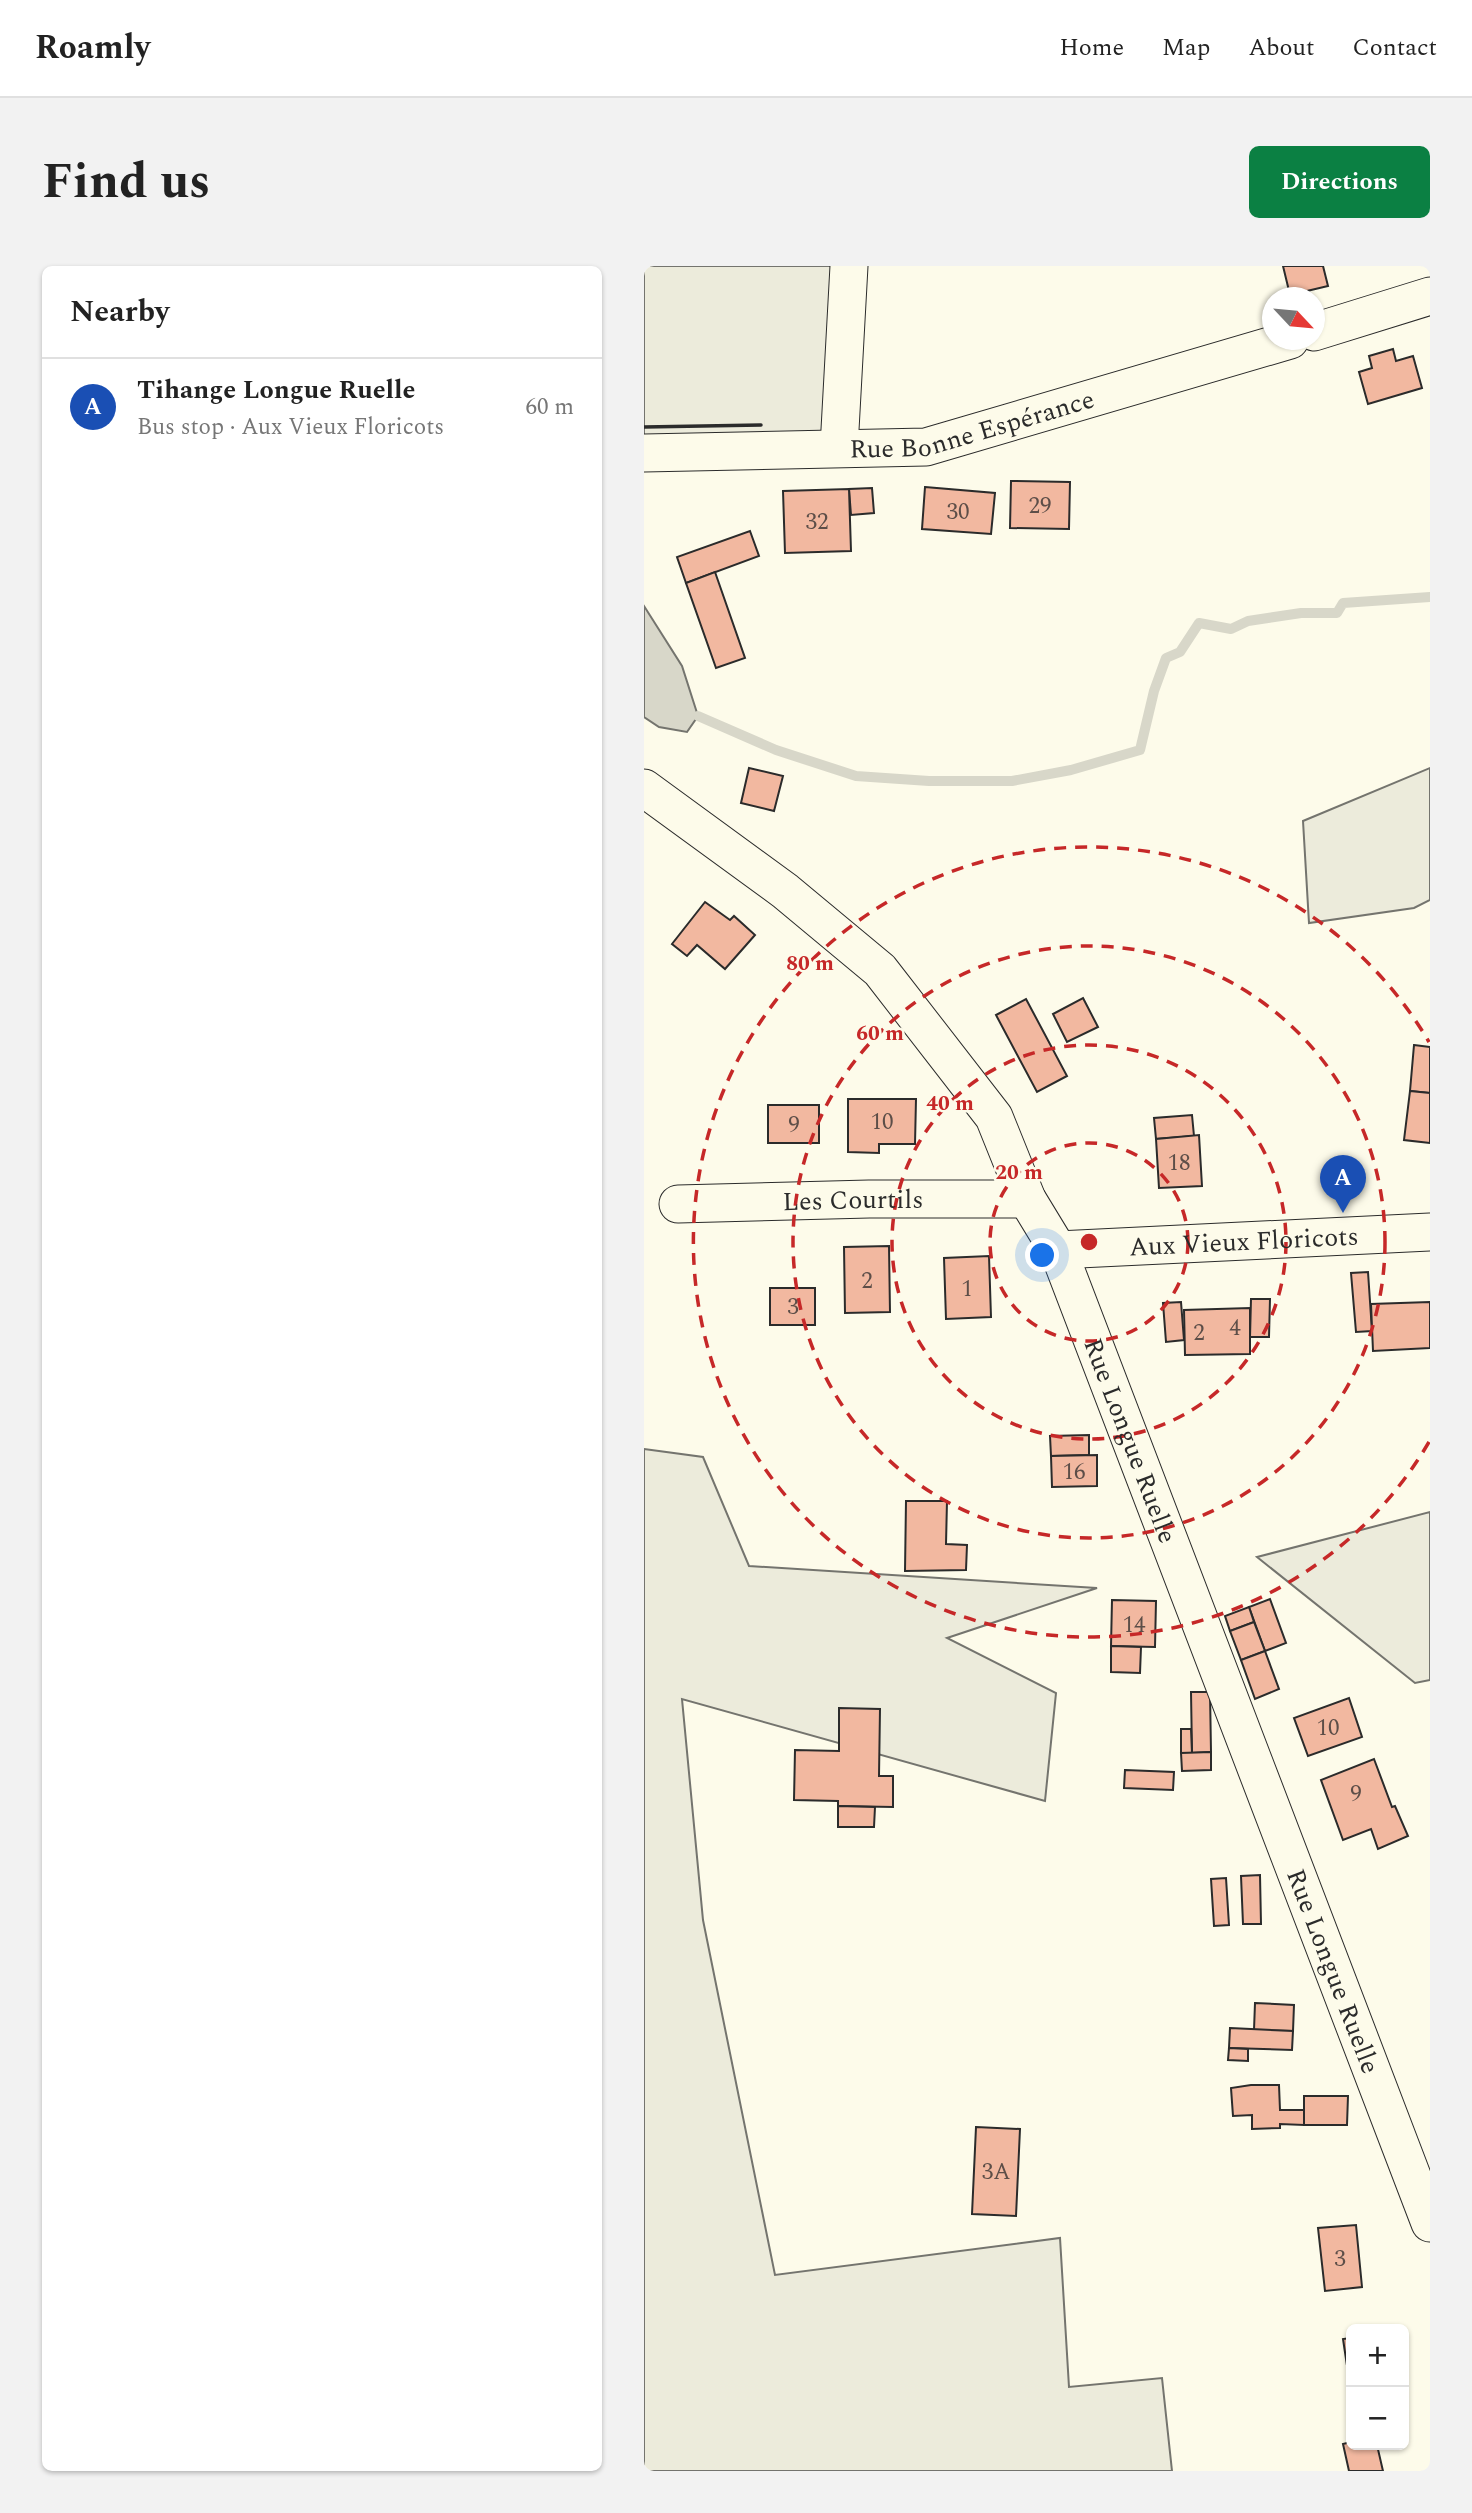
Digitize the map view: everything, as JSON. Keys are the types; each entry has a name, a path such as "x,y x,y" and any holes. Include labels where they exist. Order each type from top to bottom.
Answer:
{"street":[{"path":"839,448 849,266"},
{"path":"1325,329 1430,296"},
{"name":"Rue Bonne Espérance","path":"644,453 926,447 1262,348"},
{"name":"Rue Longue Ruelle","path":"644,788 785,891 880,970 994,1117 1027,1199 1058,1250 1430,2223"},
{"name":"Les Courtils","path":"678,1204 869,1199 1027,1199"},
{"name":"Aux Vieux Floricots","path":"1058,1250 1430,1231"}],"shaded area":[{"path":"644,266 849,266 839,448 644,453"},
{"path":"644,606 682,666 698,716 687,732 659,727 644,717"},
{"path":"1430,768 1430,900 1414,908 1309,923 1303,821"},
{"path":"644,1449 703,1457 749,1566 1097,1588 947,1638 1056,1693 1045,1801 682,1699 703,1920 775,2275 1060,2238 1069,2387 1162,2378 1172,2471 644,2471"},
{"path":"1430,1512 1430,1680 1415,1683 1257,1557"}],"building":[{"path":"1283,266 1323,266 1328,286 1288,287"},
{"path":"1393,349 1396,361 1413,356 1422,388 1368,404 1359,372 1372,368 1369,356"},
{"path":"1011,481 1070,482 1069,529 1010,528"},
{"path":"925,487 995,493 991,534 922,529"},
{"path":"872,488 874,513 851,515 849,489"},
{"path":"849,489 851,551 785,553 783,491"},
{"path":"750,531 759,556 686,583 677,557"},
{"path":"715,572 745,658 716,668 686,583"},
{"path":"749,768 783,776 774,811 741,803"},
{"path":"705,902 730,920 734,916 755,935 725,969 697,945 687,956 672,944"},
{"path":"1083,998 1098,1027 1067,1042 1053,1014"},
{"path":"1026,999 1067,1076 1037,1092 996,1015"},
{"path":"1414,1045 1430,1047 1430,1093 1410,1091"},
{"path":"1410,1091 1430,1093 1430,1143 1404,1140"},
{"path":"848,1099 916,1099 915,1144 879,1144 879,1153 848,1152"},
{"path":"768,1105 819,1105 819,1143 768,1143"},
{"path":"1192,1115 1194,1136 1156,1139 1154,1118"},
{"path":"1199,1135 1202,1186 1159,1188 1156,1139"},
{"path":"889,1246 890,1312 845,1313 844,1247"},
{"path":"989,1256 991,1317 946,1319 944,1258"},
{"path":"1368,1272 1372,1331 1356,1332 1351,1273"},
{"path":"770,1288 815,1288 815,1325 770,1325"},
{"path":"1251,1299 1270,1299 1269,1337 1250,1337"},
{"path":"1181,1302 1184,1340 1166,1342 1163,1303"},
{"path":"1430,1302 1430,1348 1373,1351 1371,1304"},
{"path":"1250,1308 1250,1354 1185,1355 1184,1310"},
{"path":"1089,1435 1089,1455 1051,1456 1050,1436"},
{"path":"1097,1455 1097,1486 1052,1487 1051,1456"},
{"path":"906,1501 947,1501 946,1544 967,1545 966,1570 905,1571"},
{"path":"1270,1599 1286,1643 1265,1651 1249,1607"},
{"path":"1112,1600 1156,1601 1155,1647 1111,1646"},
{"path":"1249,1607 1254,1622 1230,1631 1225,1616"},
{"path":"1254,1622 1265,1651 1241,1660 1230,1631"},
{"path":"1111,1646 1141,1647 1140,1673 1111,1672"},
{"path":"1265,1651 1279,1689 1255,1699 1241,1660"},
{"path":"1191,1692 1210,1692 1211,1752 1192,1753"},
{"path":"1349,1698 1362,1737 1308,1756 1294,1718"},
{"path":"839,1708 880,1709 879,1776 893,1776 893,1807 838,1806 838,1801 794,1800 795,1750 839,1751"},
{"path":"1181,1729 1191,1729 1192,1753 1181,1753"},
{"path":"1211,1752 1211,1770 1182,1771 1181,1753"},
{"path":"1374,1759 1392,1807 1395,1806 1408,1836 1378,1849 1371,1829 1343,1840 1321,1780"},
{"path":"1125,1770 1174,1772 1173,1790 1124,1788"},
{"path":"838,1806 875,1807 874,1827 838,1827"},
{"path":"1260,1875 1261,1924 1243,1924 1241,1876"},
{"path":"1226,1878 1229,1925 1214,1926 1211,1879"},
{"path":"1255,2003 1294,2005 1293,2031 1254,2030"},
{"path":"1230,2028 1293,2031 1292,2050 1229,2048"},
{"path":"1229,2048 1248,2049 1248,2061 1228,2060"},
{"path":"1279,2085 1280,2110 1304,2110 1304,2125 1280,2124 1280,2128 1252,2129 1252,2115 1233,2116 1231,2088"},
{"path":"1304,2096 1348,2096 1347,2125 1304,2125"},
{"path":"976,2127 1020,2129 1016,2216 972,2214"},
{"path":"1356,2225 1362,2287 1325,2291 1318,2228"},
{"path":"1346,2443 1346,2450 1378,2450 1383,2471 1349,2471 1343,2444"}],"waterway":[{"path":"698,716 776,750 856,776 929,781 1012,781 1071,770 1140,750 1154,691 1166,658 1180,652 1199,623 1231,629 1248,621 1301,613 1337,613 1343,603 1430,597"}],"wall":[{"path":"644,427 761,425"}],"place":[{"name":"Tihange Longue Ruelle","path":"1343,1213"}]}
